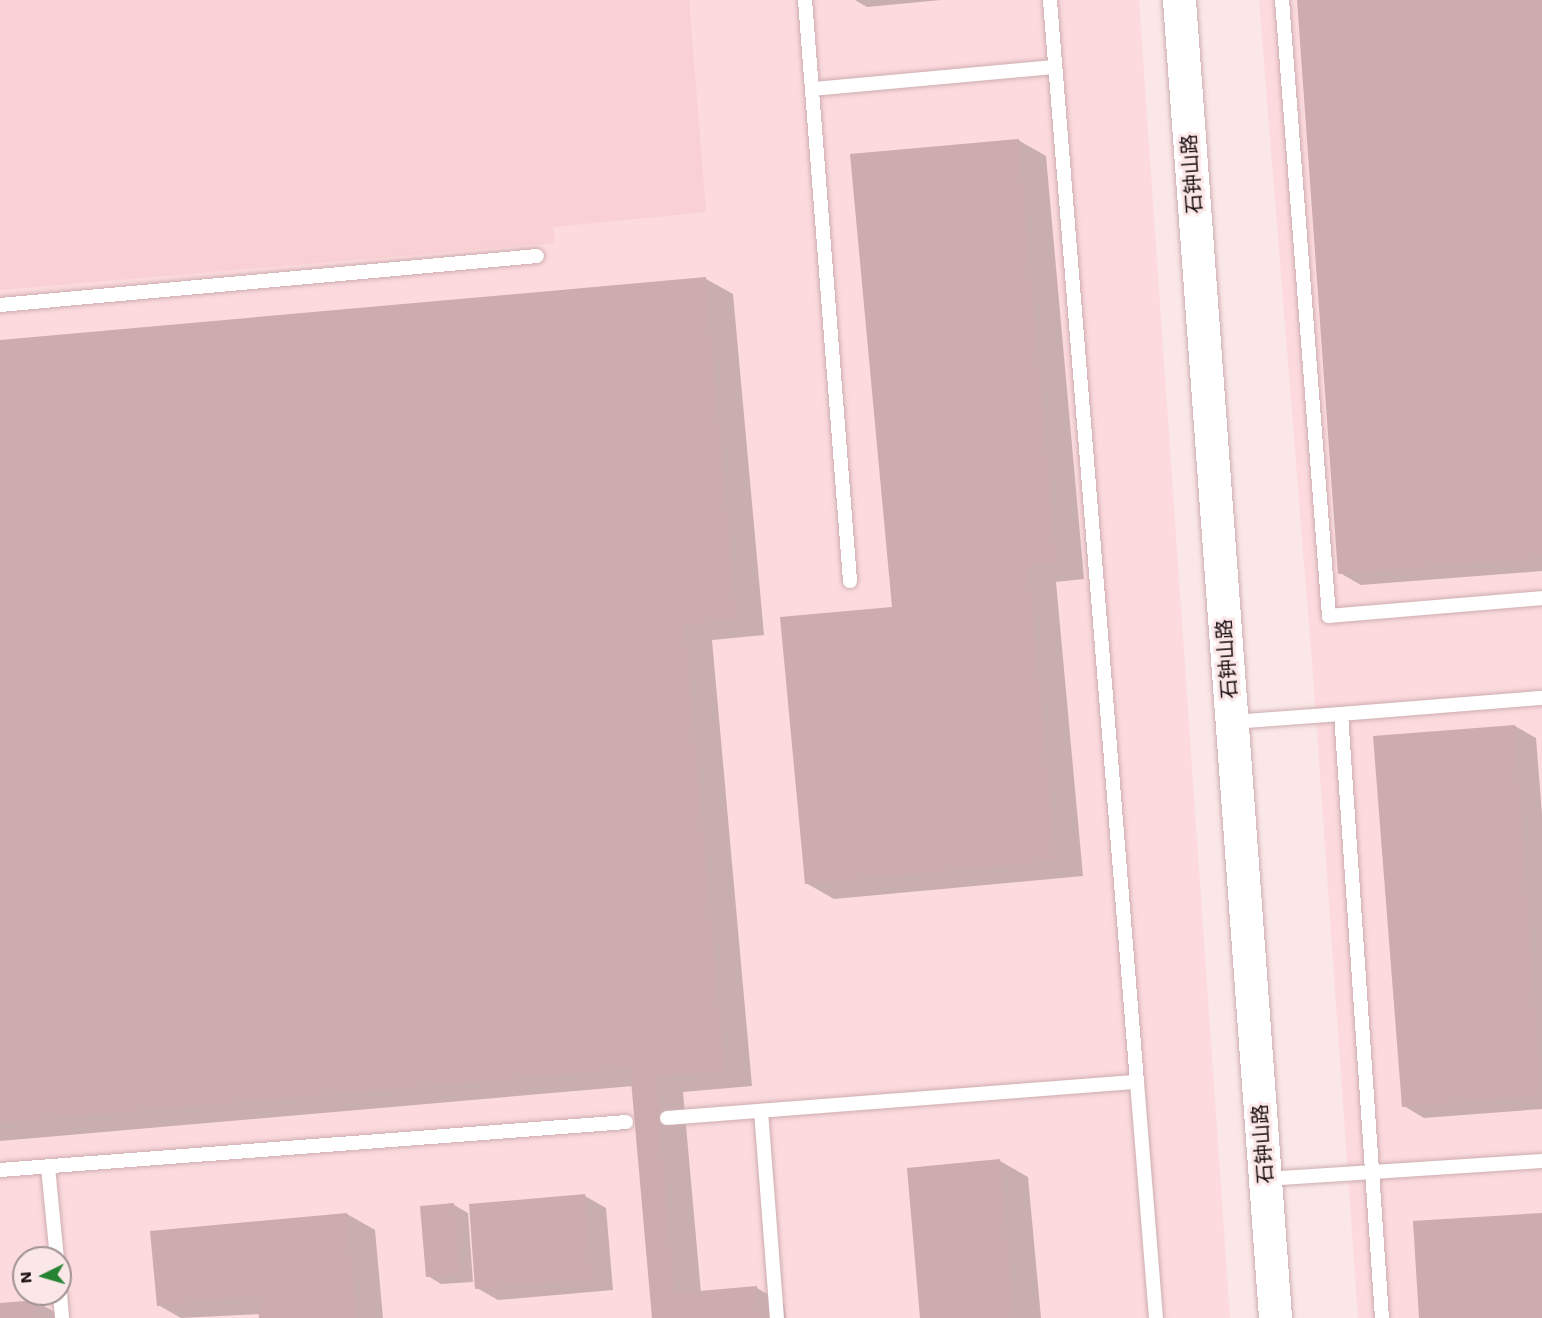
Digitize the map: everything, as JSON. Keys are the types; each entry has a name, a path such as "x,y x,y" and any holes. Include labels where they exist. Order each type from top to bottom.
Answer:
{"street":[{"name":"石钟山路","path":"1179,0 1275,1318"}],"lane":[{"path":"805,0 850,581"},
{"path":"1050,0 1156,1318"},
{"path":"1282,0 1329,616 1542,598"},
{"path":"813,89 1055,67"},
{"path":"0,305 537,256"},
{"path":"1232,722 1542,698"},
{"path":"1341,714 1382,1318"},
{"path":"667,1118 1137,1082"},
{"path":"761,1111 777,1318"},
{"path":"0,1170 626,1122"},
{"path":"1265,1179 1542,1161"},
{"path":"48,1167 56,1246"}],"shaded area":[{"path":"0,0 1139,0 1230,1318 0,1318"},
{"path":"0,0 689,0 706,212 553,227 555,243 0,290"},
{"path":"1259,0 1542,0 1542,1318 1358,1318 1313,675"}],"building":[{"path":"1297,0 1542,0 1542,558 1338,574"},
{"path":"1019,139 1057,564 1029,567 1056,861 805,884 780,617 892,607 850,154"},
{"path":"706,277 737,620 685,625 725,1071 656,1077 675,1293 757,1286 760,1318 652,1318 630,1069 0,1123 0,340"},
{"path":"1515,725 1542,1096 1402,1107 1373,736"},
{"path":"1000,1159 1015,1318 920,1318 907,1168"},
{"path":"585,1194 593,1279 475,1289 469,1204"},
{"path":"454,1203 460,1274 426,1277 420,1206"},
{"path":"347,1213 357,1318 259,1318 257,1296 157,1306 150,1231"},
{"path":"1542,1213 1542,1318 1419,1318 1413,1221"},
{"path":"12,1302 12,1306 38,1306 39,1318 0,1318 0,1303"}]}
